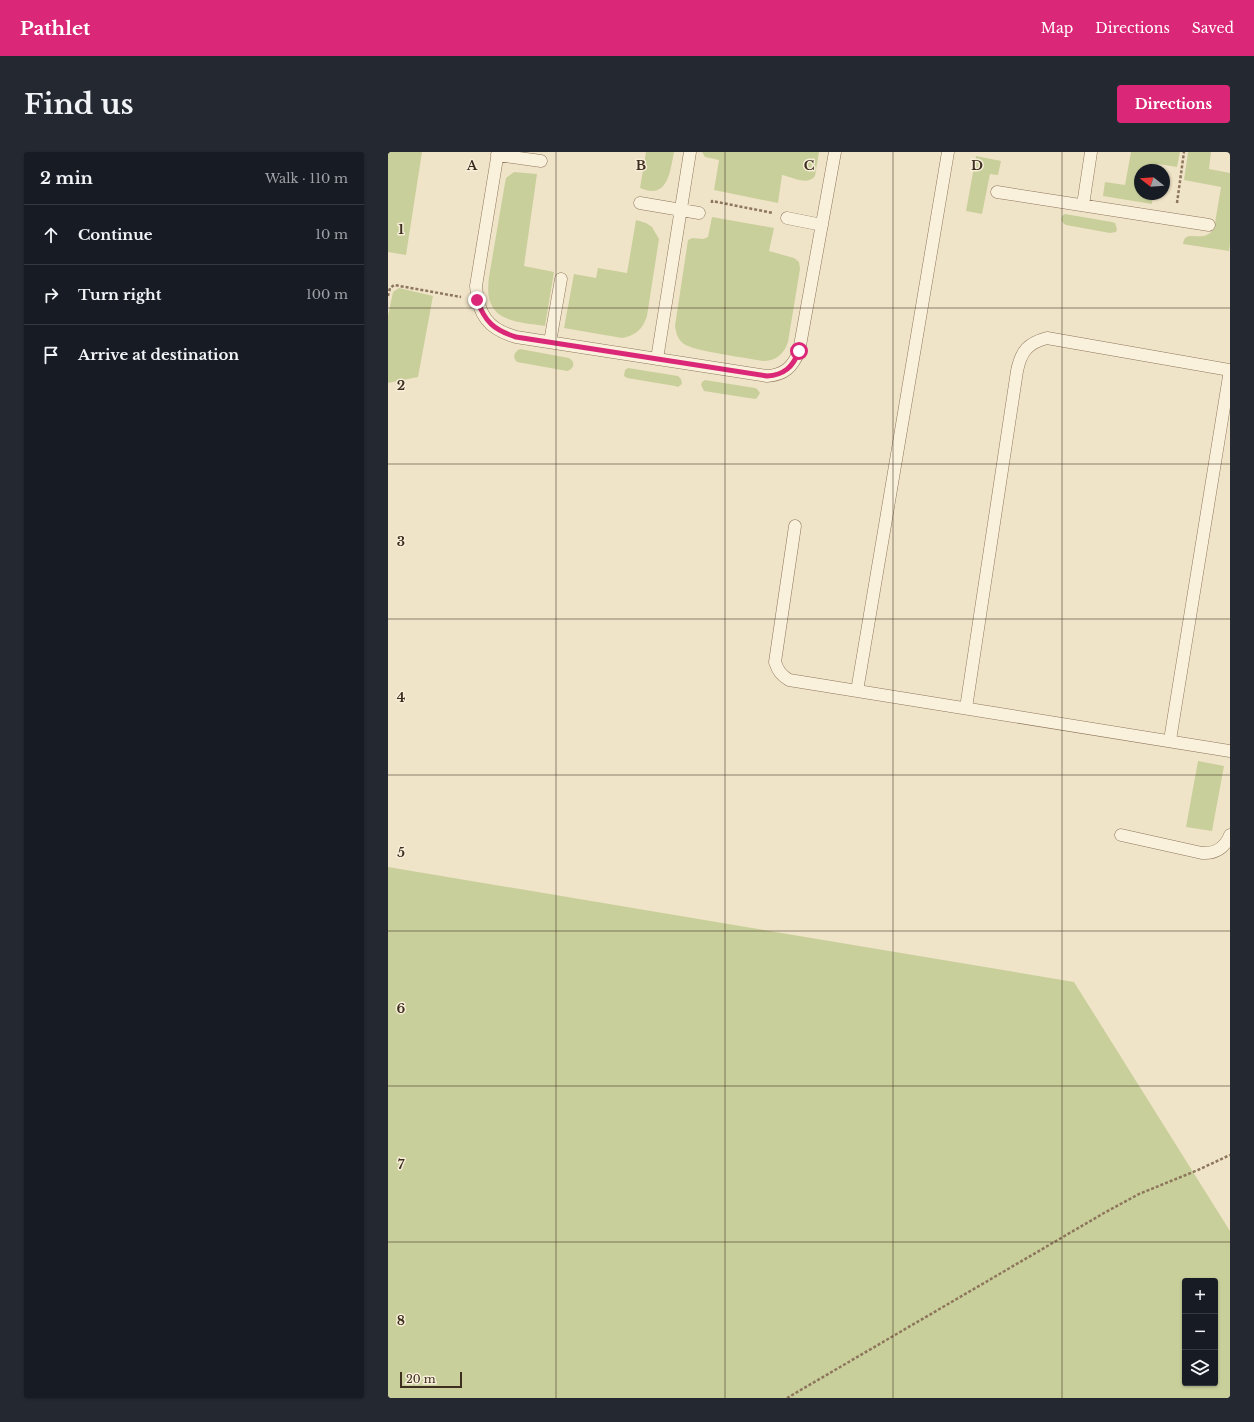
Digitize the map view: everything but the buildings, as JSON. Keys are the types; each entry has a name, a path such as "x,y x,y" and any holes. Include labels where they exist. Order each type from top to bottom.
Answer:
{"lane":[{"path":"657,359 690,152"},
{"path":"541,161 497,154 476,286 477,300 482,314 491,325 503,333 516,337 767,376 776,376 791,367 796,360 799,351 835,152"},
{"path":"857,691 948,152"},
{"path":"1083,205 1091,152"},
{"path":"997,192 1210,225"},
{"path":"640,203 700,213"},
{"path":"787,218 822,225"},
{"path":"550,342 561,279"},
{"path":"966,708 1019,359 1026,349 1036,341 1047,338 1230,370 1170,740"},
{"path":"795,526 775,662 778,670 789,680 1230,750"},
{"path":"1121,835 1202,853 1209,853 1216,852 1223,847 1228,842 1230,835"}],"path":[{"path":"1174,219 1184,152"},
{"path":"700,213 710,215 712,202 776,214 776,216 787,218"},
{"path":"388,296 390,288 394,285 477,300"},
{"path":"787,1398 1104,1213 1139,1194 1230,1155"}],"green space":[{"path":"388,152 422,152 406,255 388,252"},
{"path":"646,152 674,152 671,168 666,182 657,190 649,191 640,188"},
{"path":"702,152 819,152 815,176 812,179 804,181 782,175 778,203 714,190 719,160 705,157"},
{"path":"1131,152 1180,152 1177,167 1170,166 1170,164 1134,164 1134,200 1152,200 1152,204 1103,196 1105,182 1125,185"},
{"path":"1188,152 1211,152 1209,169 1230,173 1229,251 1183,244 1184,239 1187,237 1204,236 1209,234 1214,229 1221,187 1184,180"},
{"path":"976,156 1001,161 998,175 990,174 982,214 966,211"},
{"path":"514,172 537,174 524,266 554,272 545,326 511,320 495,311 490,303 488,292 489,277 505,183 506,178"},
{"path":"1065,214 1112,222 1115,223 1117,229 1116,232 1110,233 1066,225 1061,220 1062,216"},
{"path":"712,217 774,228 769,251 794,258 799,262 800,269 788,342 782,353 772,360 763,361 689,347 680,340 678,336 675,326 688,240 692,238 703,239 708,237"},
{"path":"636,220 646,223 652,227 659,239 647,316 641,328 635,334 622,338 564,328 574,274 596,278 598,268 627,273"},
{"path":"399,288 433,296 418,377 388,383 388,316 393,292"},
{"path":"520,349 569,358 573,361 573,367 567,371 517,362 514,355"},
{"path":"628,368 678,376 681,379 682,384 678,387 627,378 624,376 625,370"},
{"path":"705,380 755,388 760,393 755,399 704,391 701,385"},
{"path":"1198,761 1224,766 1212,831 1186,827"},
{"path":"388,867 1074,982 1230,1231 1230,1398 388,1398"}],"route":[{"path":"477,300 482,314 491,325 503,333 516,337 767,376 776,376 791,367 796,360 799,351"}]}
